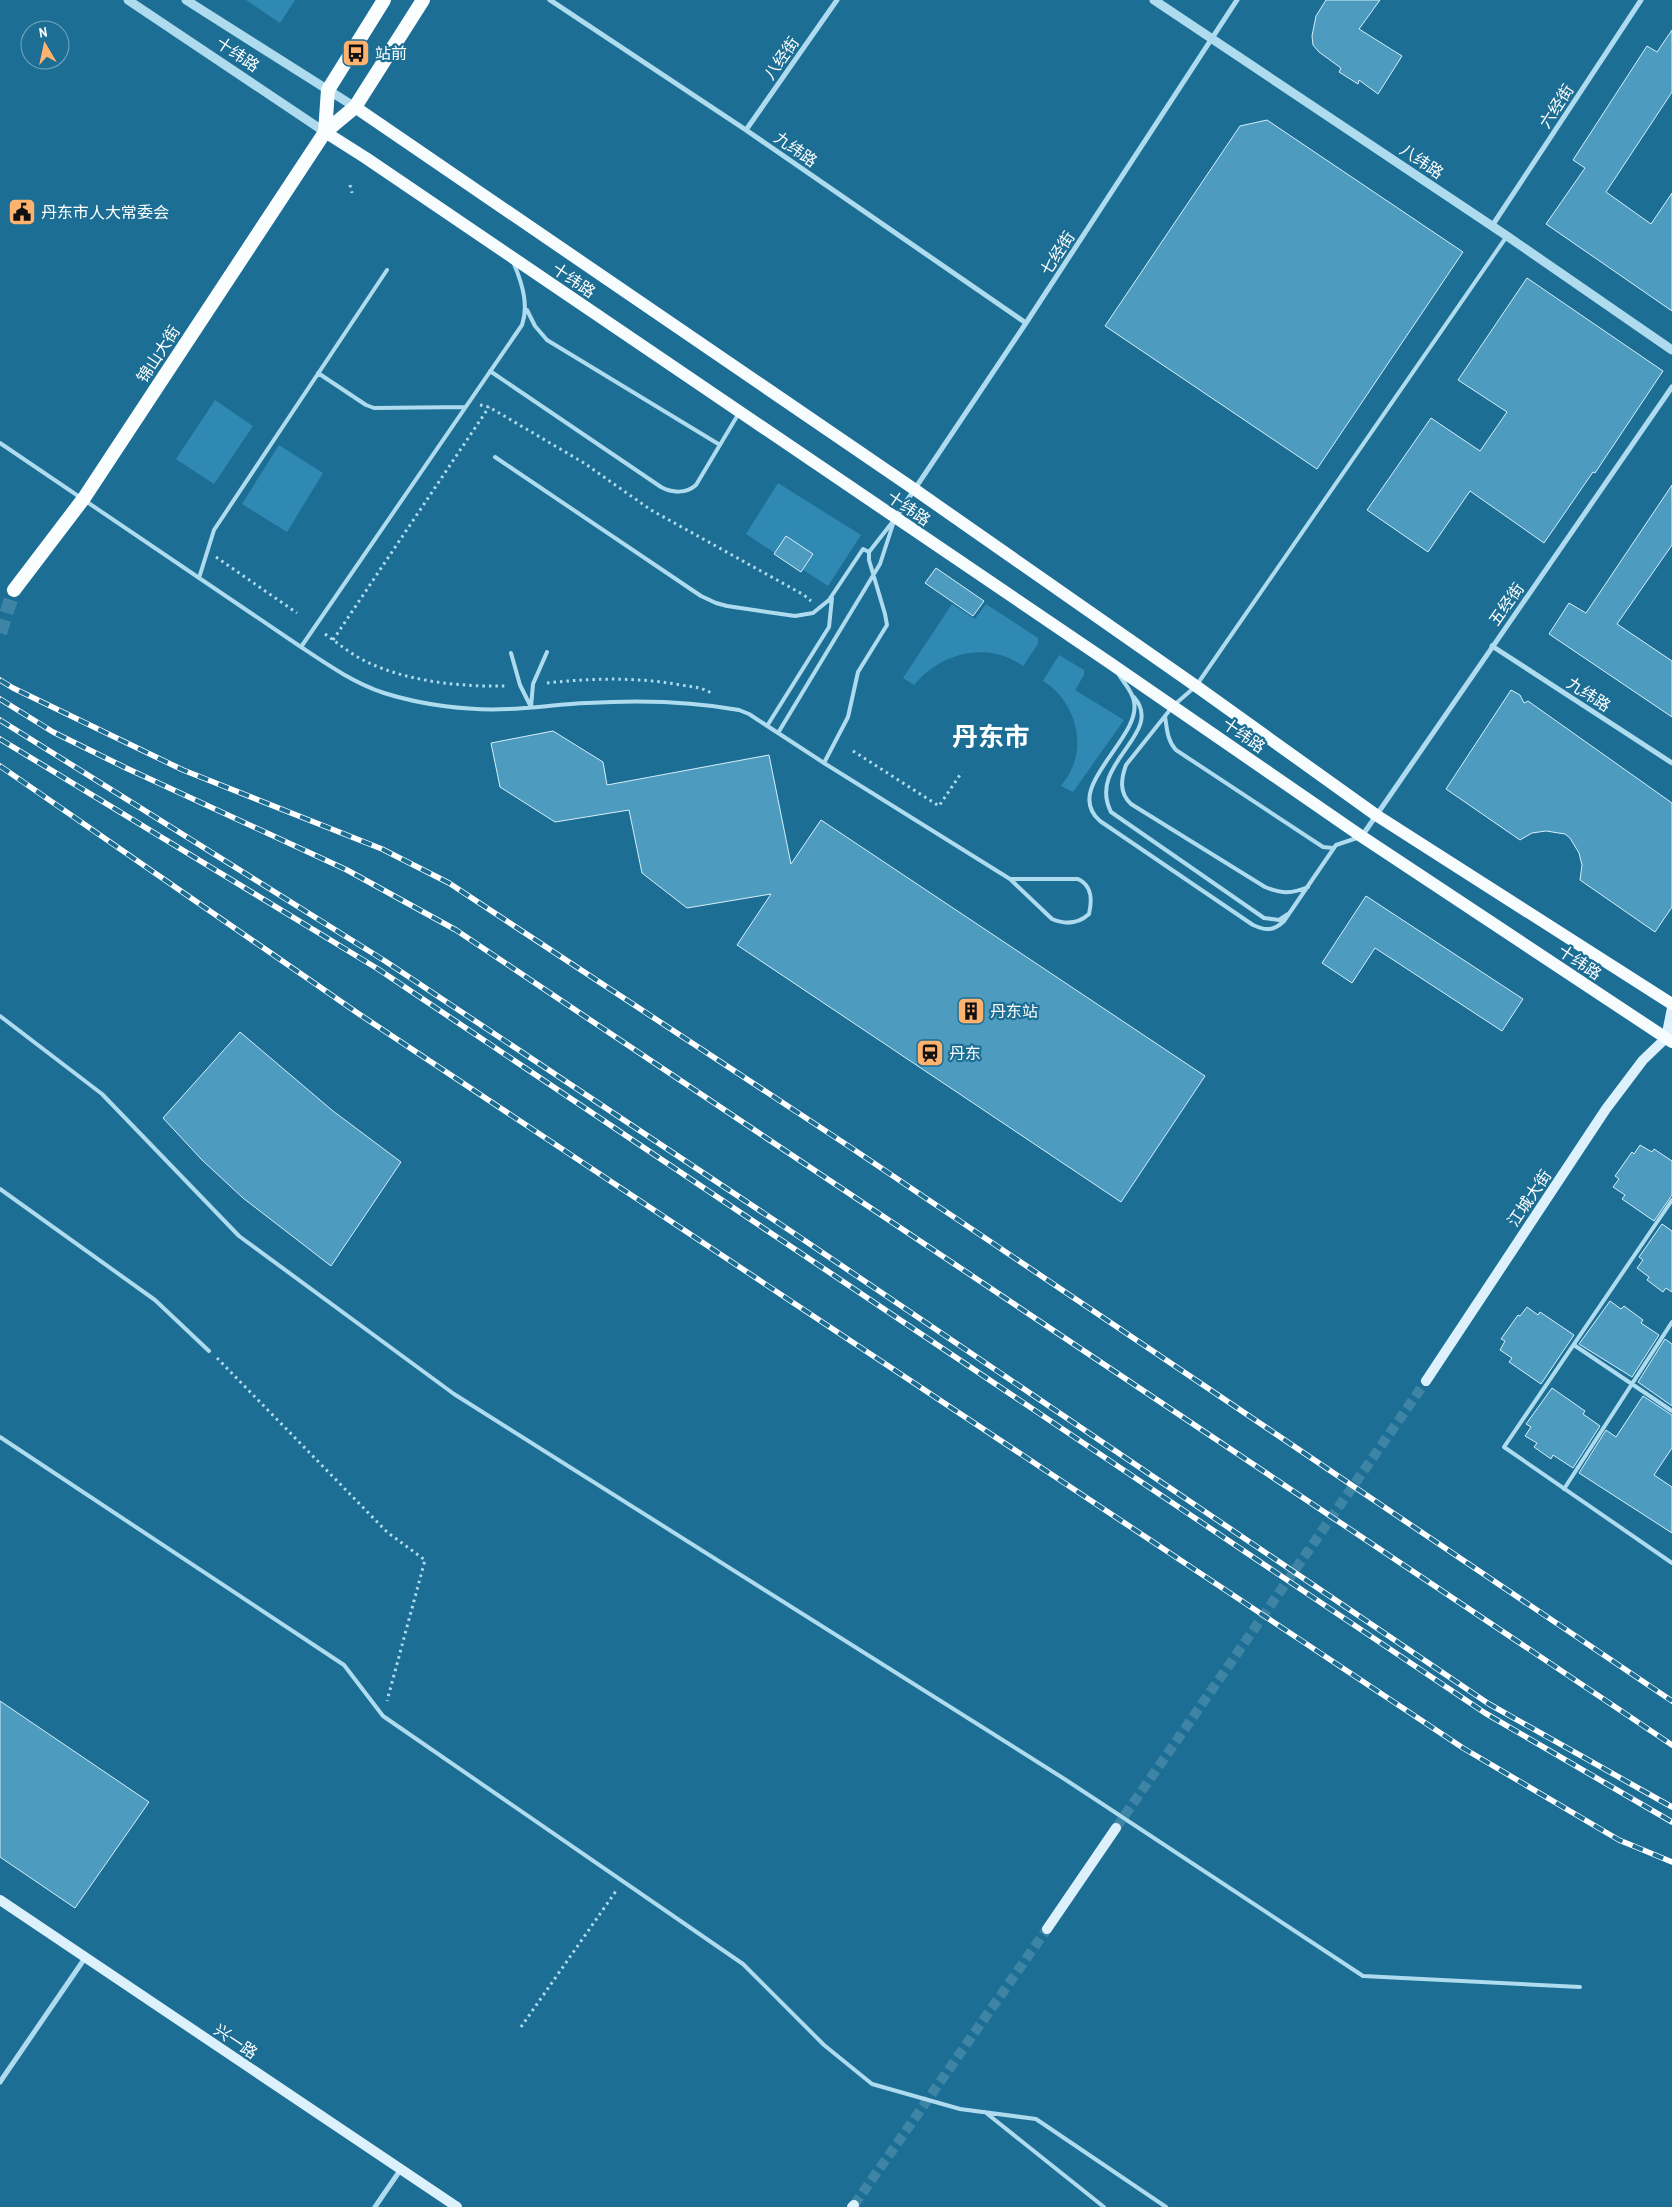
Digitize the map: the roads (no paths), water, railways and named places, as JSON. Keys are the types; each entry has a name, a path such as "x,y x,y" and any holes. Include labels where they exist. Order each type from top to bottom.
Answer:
{"highway":[{"name":"锦山大街","path":"325,132 328,90 384,0"},
{"name":"锦山大街","path":"14,590 84,498 325,132 355,108 423,0"}],"main road":[{"name":"十纬路","path":"355,108 914,489 1196,686 1376,815 1672,1006"},
{"name":"十纬路","path":"325,132 1110,663 1169,711 1670,1039"},
{"path":"1670,1039 1672,1006"},
{"name":"江城大街","path":"1426,1381 1617,1094 1643,1060 1670,1039"},
{"path":"1047,1929 1116,1828"},
{"name":"兴一路","path":"0,1900 457,2207"}],"street":[{"name":"十纬路","path":"128,0 325,132"},
{"name":"十纬路","path":"186,0 355,108"},
{"name":"九纬路","path":"550,0 746,130 1026,323"},
{"name":"八经街","path":"746,130 837,0"},
{"name":"八纬路","path":"1154,0 1507,236 1672,350"},
{"name":"七经街","path":"895,518 1026,323 1237,0"},
{"name":"六经街","path":"1492,226 1641,0"},
{"name":"五经街","path":"1361,836 1672,387"},
{"name":"九纬路","path":"1492,646 1672,763"},
{"path":"0,2082 85,1958"},
{"path":"375,2207 401,2170"}],"lane":[{"path":"1308,887 1290,893 1283,893 1264,887 1127,800 1122,788 1126,765 1169,711 1196,686 1507,236"},
{"path":"512,257 522,285 526,308 535,326 547,340 720,445"},
{"path":"199,578 214,530 387,270"},
{"path":"301,647 522,325 526,308"},
{"path":"490,371 667,490 682,491 693,488 740,411"},
{"path":"318,373 366,405 374,408 466,407"},
{"path":"0,442 301,647 347,676 383,692 400,697 470,708 633,702 714,706 739,710 1010,879 1052,919 1060,922 1075,922 1089,914 1091,906 1090,890 1086,884 1078,879 1010,879"},
{"path":"495,457 701,596 716,603 796,616 815,613 832,596 864,549 868,552"},
{"path":"824,763 848,717 858,672 886,625 874,575 868,560 868,552 895,518"},
{"path":"778,733 880,564 895,518"},
{"path":"767,726 829,627 832,596"},
{"path":"531,707 533,684 547,652"},
{"path":"511,653 520,685 531,707"},
{"path":"1110,663 1142,708 1142,720 1136,733 1108,778 1106,800 1114,816 1264,918 1279,920 1292,910"},
{"path":"1133,696 1135,702 1133,718 1092,784 1089,803 1095,816 1258,927 1275,929 1292,910 1336,845 1361,836"},
{"path":"1169,711 1169,740 1176,750 1323,847 1327,849 1334,848"},
{"path":"0,1016 102,1094 239,1236 454,1394 1066,1780 1363,1976 1580,1987"},
{"path":"0,1188 155,1300 209,1350"},
{"path":"1672,1200 1504,1447 1672,1563"},
{"path":"1564,1488 1672,1322"},
{"path":"1574,1345 1672,1411"},
{"path":"0,1437 344,1665 383,1716 743,1964 824,2045 872,2084 960,2109 1036,2119 1166,2207"},
{"path":"985,2112 1104,2207"}],"tunnel":[{"path":"0,633 14,590"},
{"path":"1116,1828 1426,1381"},
{"path":"854,2205 1047,1929"}],"railway":[{"path":"0,680 183,770 382,849 449,883 850,1147 1672,1701"},
{"path":"0,699 53,732 126,768 347,870 456,930 1672,1745"},
{"path":"0,720 385,961 795,1234 1489,1704 1672,1807"},
{"path":"0,739 378,969 1485,1713 1672,1822"},
{"path":"0,766 359,1014 1463,1748 1619,1840 1672,1862"}],"place":[{"name":"站前","path":"356,53"},
{"name":"丹东市人大常委会","path":"22,212"},
{"name":"丹东站","path":"971,1011"},
{"name":"丹东","path":"930,1053"}],"district":[{"name":"丹东市","path":"991,737"}]}
